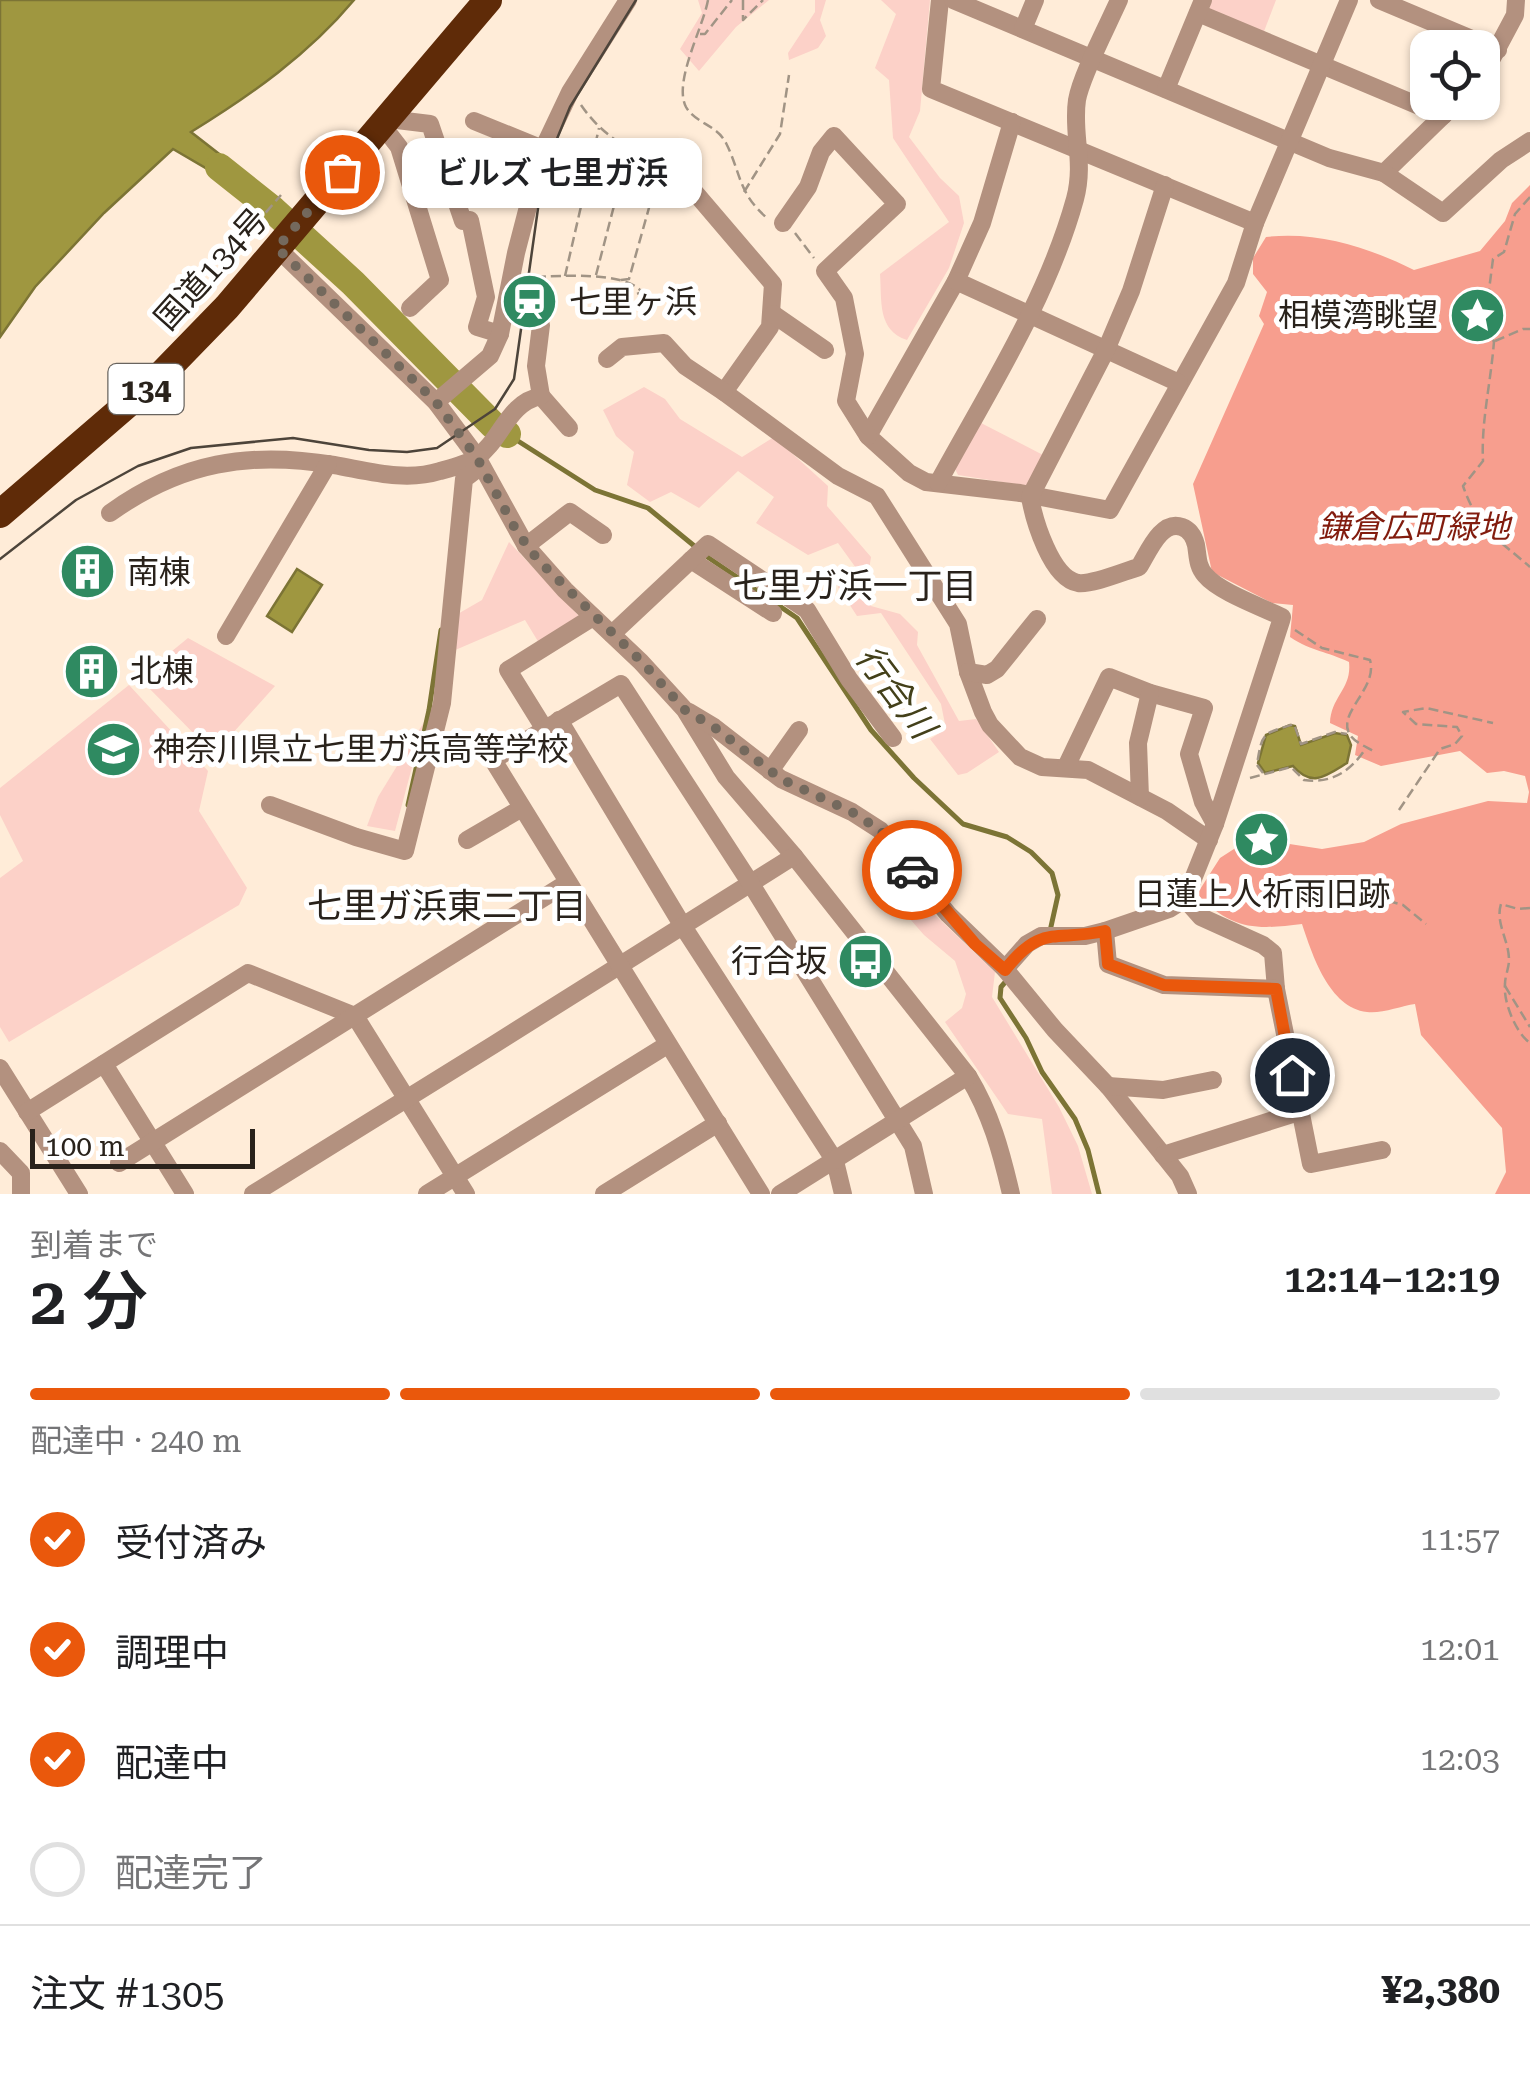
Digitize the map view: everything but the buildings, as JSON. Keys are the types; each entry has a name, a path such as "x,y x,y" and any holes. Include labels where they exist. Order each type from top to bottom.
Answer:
{"highway":[{"name":"国道134号","path":"0,514 159,377 227,308 281,236 488,0"}],"street":[{"path":"442,398 490,356 500,334 516,253 544,149 570,92 628,0"},
{"path":"940,0 931,89 1255,223"},
{"path":"953,0 1329,158 1384,173 1443,213 1502,160 1530,142"},
{"path":"1023,29 1035,0"},
{"path":"938,483 1030,315 1058,253 1076,195 1081,151 1078,97 1119,0"},
{"path":"782,223 808,186 821,152 834,136 897,204 825,271 844,298 855,354 846,401 868,436 909,473 926,482 1020,493 1110,510 1236,283 1255,223 1349,0"},
{"path":"1379,0 1450,30"},
{"path":"1166,89 1200,6 1322,64 1410,95"},
{"path":"1500,47 1520,14"},
{"path":"410,308 440,280 399,147 386,120 430,124 462,221 470,220 486,297 477,327 500,334"},
{"path":"1384,173 1439,120"},
{"path":"474,122 544,149"},
{"path":"868,436 956,281 982,224 1012,122"},
{"path":"680,175 773,284 770,327 724,392"},
{"path":"1005,970 1027,944 1042,936 1085,936 1105,931 1169,909 1184,899 1212,832 1282,621 1209,580 1198,564 1196,541 1180,526 1162,531 1139,567 1076,582 1050,558 1034,519 1030,497 1106,350 1131,291 1165,186"},
{"path":"281,236 442,398 526,546 685,710 726,777 794,856 968,1076 988,1109 1011,1194"},
{"path":"956,281 1178,384"},
{"path":"773,314 825,350"},
{"path":"541,325 536,366 540,396 569,428"},
{"path":"607,359 622,347 664,343 685,366 838,476 877,496 958,624 968,672 983,712 1005,742 1029,764 1058,770 1088,770 1212,832"},
{"path":"270,805 405,851 442,703 464,480 516,409 527,399 540,396"},
{"path":"110,513 140,492 216,463 257,458 328,464 402,477 479,462"},
{"path":"226,636 328,464"},
{"path":"526,546 570,512 603,535"},
{"path":"612,634 708,544 807,610 893,738"},
{"path":"691,560 773,613"},
{"path":"593,617 508,670 552,724 835,1161 842,1194"},
{"path":"968,672 987,675 998,669 1037,619"},
{"path":"1066,768 1109,676 1150,694 1204,708 1188,754 1212,832"},
{"path":"761,1194 493,760 621,684 751,884 913,1146 924,1194"},
{"path":"1140,797 1138,743 1150,694"},
{"path":"685,710 714,727 781,779 852,812 880,830 948,914 1005,970 1108,1086 1180,1176 1188,1194"},
{"path":"770,771 798,730"},
{"path":"467,840 522,808"},
{"path":"252,1194 794,856"},
{"path":"119,1163 567,883"},
{"path":"1184,899 1201,918 1273,953 1276,989 1310,1164 1382,1150"},
{"path":"1105,931 1108,964 1139,977 1174,986 1276,989"},
{"path":"27,1112 248,973 355,1016 466,1194"},
{"path":"427,1194 668,1045"},
{"path":"104,1064 186,1194"},
{"path":"0,1068 79,1194"},
{"path":"780,1194 968,1076"},
{"path":"1108,1086 1163,1090 1213,1080"},
{"path":"1163,1155 1299,1112"},
{"path":"604,1194 718,1123"},
{"path":"0,1151 21,1174 20,1194"}],"path":[{"path":"708,0 682,86 684,104 720,133 743,194 770,221 793,231 825,271"},
{"path":"700,34 705,34 732,0"},
{"path":"743,0 742,20 763,0"},
{"path":"743,194 780,134 789,75"},
{"path":"570,92 599,128 628,150 662,163 680,175"},
{"path":"565,276 599,128"},
{"path":"596,276 628,150"},
{"path":"620,280 629,279 662,163"},
{"path":"281,194 255,225 281,236"},
{"path":"1494,341 1489,338 1489,317 1479,307 1479,301 1489,290 1492,261 1504,252 1515,214 1530,198"},
{"path":"536,277 596,276 635,284 642,292 623,299 628,308"},
{"path":"1494,341 1523,328 1530,329"},
{"path":"1494,341 1491,387 1482,430 1483,461 1464,486 1473,514 1530,567"},
{"path":"1282,621 1322,648 1370,660 1371,676 1350,712 1347,726 1351,736"},
{"path":"1399,810 1440,749 1455,744 1462,736 1457,728 1416,724 1403,712 1426,708 1493,723"},
{"path":"1265,774 1256,765 1263,739 1270,730 1294,724 1301,744 1335,732 1351,736 1374,752"},
{"path":"1229,783 1291,766 1304,780 1326,781 1352,766 1367,747"},
{"path":"1284,886 1382,899 1404,905 1426,924"},
{"path":"1530,908 1502,904 1498,915 1509,961 1504,986 1508,1004 1520,1034 1530,1043"},
{"path":"1504,986 1530,1027"}],"shaded area":[{"path":"0,0 354,0 318,39 278,73 191,132 227,160 216,174 173,149 104,213 35,287 0,337"},
{"path":"698,0 769,0 736,27 699,71 680,49 702,13"},
{"path":"815,0 826,0 820,20 826,36 818,48 789,60 788,53 815,12"},
{"path":"881,0 930,0 920,111 909,137 959,196 964,223 949,268 907,340 886,322 880,274 949,222 893,138 889,80 875,68 896,14"},
{"path":"1209,0 1276,0 1263,34 1210,13"},
{"path":"644,387 665,399 680,419 742,457 774,437 828,486 827,506 871,557 867,583 871,606 900,614 918,632 917,645 959,721 976,719 999,752 958,775 930,739 946,729 941,704 881,613 857,616 838,587 856,568 838,543 808,555 756,523 774,497 738,471 699,508 671,492 650,502 627,485 634,452 616,436 603,410"},
{"path":"981,423 1045,456 1027,486 958,475 955,469"},
{"path":"509,542 580,617 539,643 525,620 453,651 456,615 482,600"},
{"path":"297,569 322,585 292,632 267,616"},
{"path":"188,638 275,686 214,754 139,678"},
{"path":"129,685 208,771 199,811 247,888 239,905 9,1042 0,1027 0,878 23,861 0,815 0,788"},
{"path":"424,722 395,831 367,826 378,797"},
{"path":"1295,726 1301,745 1335,733 1347,735 1351,745 1347,763 1319,778 1306,777 1293,766 1265,773 1258,763 1266,735"},
{"path":"914,895 995,972 992,997 1059,1107 1078,1146 1092,1194 1052,1194 1042,1119 1008,1114 945,1022 962,1008 966,994 955,961 903,911"}],"green space":[{"name":"鎌倉広町緑地","path":"1530,185 1530,1194 1495,1194 1506,1172 1502,1128 1421,1035 1415,1004 1373,1012 1354,1008 1342,1001 1324,978 1302,924 1245,925 1222,915 1197,894 1220,858 1251,838 1322,849 1364,842 1401,824 1488,801 1527,803 1525,776 1504,771 1487,773 1460,751 1381,766 1355,755 1358,736 1330,723 1347,679 1349,662 1290,637 1293,605 1272,603 1212,572 1193,484 1264,324 1259,316 1267,292 1253,274 1253,258 1266,237 1304,236 1342,243 1414,270 1480,251 1505,221 1512,203"}],"waterway":[{"name":"行合川","path":"219,167 353,283 493,425 507,434"},
{"name":"行合川","path":"507,434 595,490 648,508 709,558 797,618 871,730 914,778 963,824 1007,837 1031,852 1052,873 1058,895 1050,931"},
{"path":"408,805 429,710 441,630"},
{"name":"行合川","path":"1007,980 1001,987 1000,998 1042,1072 1075,1119 1099,1194"}],"tram line":[{"path":"0,559 76,500 138,466 191,448 293,438 407,452 437,448 495,409 514,379 543,173 570,107 636,0"}],"way so far":[{"path":"342,172 277,248 436,402 477,458 517,532 538,560 685,710 714,727 781,779 852,812 880,830 912,870"}],"place":[{"name":"ビルズ 七里ガ浜","path":"342,172"},
{"name":"七里ヶ浜","path":"530,302"},
{"name":"相模湾眺望","path":"1477,315"},
{"name":"南棟","path":"88,572"},
{"name":"北棟","path":"91,671"},
{"name":"神奈川県立七里ガ浜高等学校","path":"114,749"},
{"name":"日蓮上人祈雨旧跡","path":"1262,840"},
{"name":"行合坂","path":"866,961"}],"district":[{"name":"七里ガ浜一丁目","path":"855,586"},
{"name":"七里ガ浜東二丁目","path":"447,906"}],"route":[{"path":"912,870 975,944 1005,970 1027,944 1042,936 1085,936 1105,931 1108,964 1139,977 1174,986 1276,989 1292,1075"}]}
